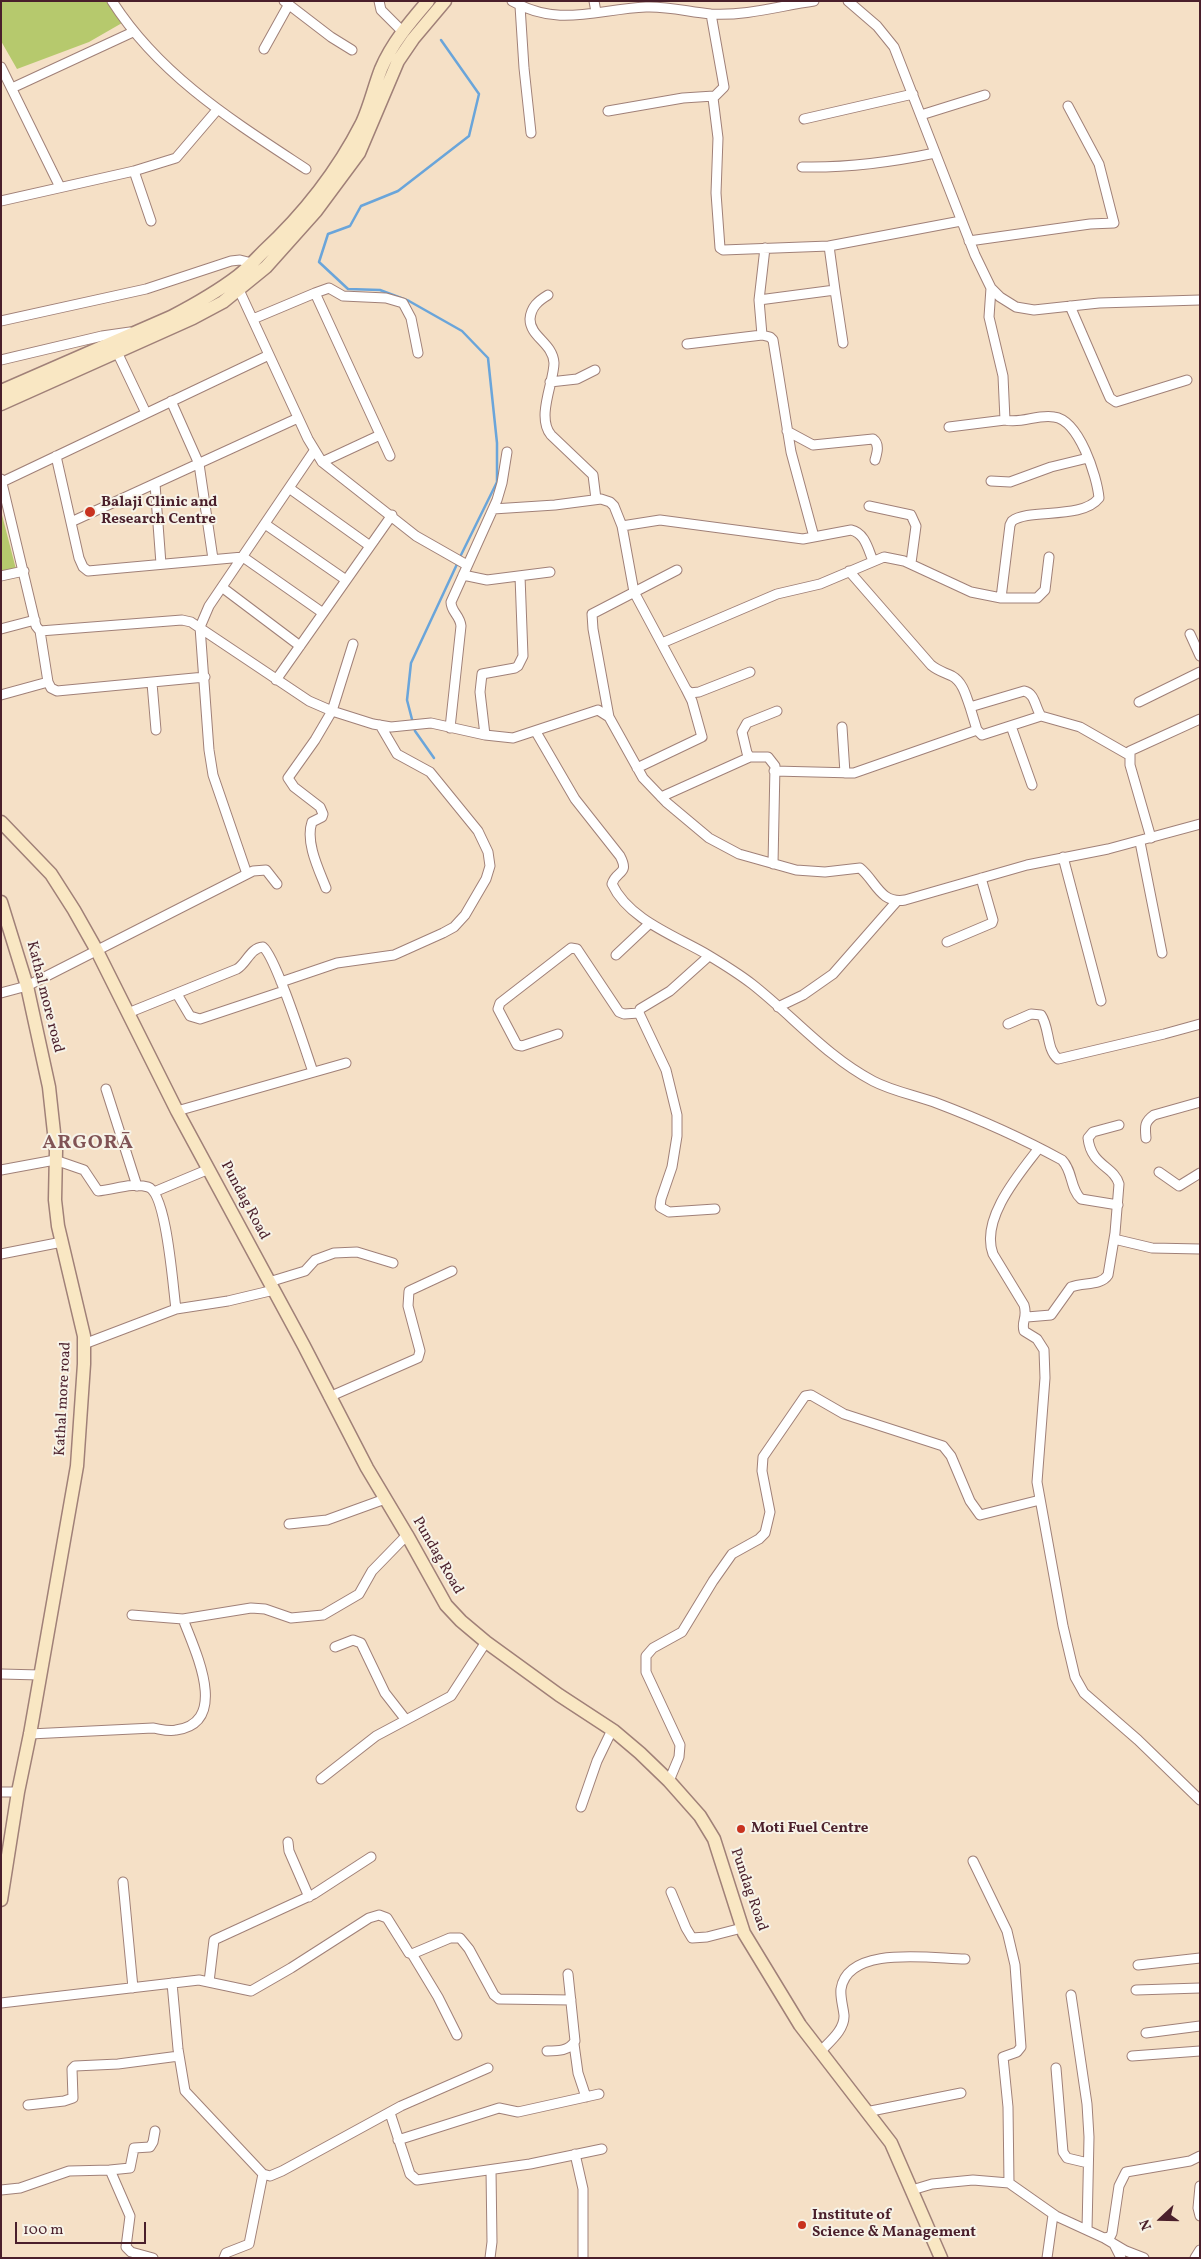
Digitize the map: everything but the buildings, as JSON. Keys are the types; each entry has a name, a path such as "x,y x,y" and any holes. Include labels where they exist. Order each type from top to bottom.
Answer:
{"main road":[{"path":"1,391 139,331 197,303 240,274 288,229 326,182 349,148 363,120 382,68 402,31 428,1"},
{"path":"1,404 193,318 223,302 239,290 289,244 344,176 359,153 398,61 445,1"},
{"name":"Pundag Road","path":"1,822 51,874 96,949 177,1111 329,1397 446,1605 461,1621 486,1642 559,1695 612,1730 640,1753 669,1781 700,1816 714,1839 742,1928 800,2025 891,2143 941,2258"},
{"name":"Kathal more road","path":"1,902 27,986 49,1087 56,1160 55,1200 84,1344 81,1424 77,1466 18,1792 1,1900"}],"street":[{"path":"112,1 133,32 172,73 217,110 306,169"},
{"path":"378,1 381,10 402,31"},
{"path":"594,1 596,12"},
{"path":"531,133 516,4 550,16 684,5 711,14 772,10 814,1"},
{"path":"848,1 890,40 902,64 969,241 991,288 1000,297 1016,307 1034,310 1070,306 1200,300"},
{"path":"264,49 286,3 331,37 352,50"},
{"path":"608,111 683,98 714,96 724,87 711,14"},
{"path":"12,88 133,32"},
{"path":"1,67 60,187"},
{"path":"804,119 913,94"},
{"path":"921,115 985,95"},
{"path":"714,96 718,138 716,193 719,247 723,250 829,246 961,222"},
{"path":"969,241 1114,222 1099,164 1068,106"},
{"path":"1,201 134,172 176,158 217,110"},
{"path":"802,167 831,167 881,162 935,153"},
{"path":"134,172 151,221"},
{"path":"829,246 844,343"},
{"path":"762,335 759,300 765,248"},
{"path":"1,321 146,289 225,262 240,260 252,263"},
{"path":"253,319 329,288 343,296 386,298 403,303 410,318 418,353"},
{"path":"991,288 989,317 1003,376 1005,420"},
{"path":"239,290 298,418 314,451 322,462 424,540 464,564"},
{"path":"759,300 835,290"},
{"path":"315,293 390,456"},
{"path":"548,295 533,308 530,320 532,329 548,347 553,358 547,406 548,432 592,475 596,499"},
{"path":"1070,306 1110,398 1116,402 1122,402 1187,380"},
{"path":"1,360 102,336 139,331"},
{"path":"687,344 762,335 770,337 775,346 787,431 814,537"},
{"path":"117,352 146,413"},
{"path":"205,677 66,692 57,692 51,688 48,682 40,632 35,620 2,480 269,355"},
{"path":"550,382 577,378 595,370"},
{"path":"171,401 199,464 214,559"},
{"path":"949,427 1005,420 1019,422 1054,416 1068,423 1079,437 1088,458 1099,498 1094,503 1064,513 1024,517 1012,521 1001,598"},
{"path":"71,522 298,418"},
{"path":"787,431 813,444 873,439 878,447 874,460"},
{"path":"322,462 380,435"},
{"path":"247,874 213,775 207,730 205,677 200,627 209,606 314,451"},
{"path":"450,728 461,626 461,619 453,610 451,602 463,575 464,564 493,509 502,483 507,452"},
{"path":"56,456 79,558 83,567 88,571 243,557 324,612"},
{"path":"991,481 1010,482 1050,467 1088,458"},
{"path":"155,484 161,564"},
{"path":"289,488 370,546"},
{"path":"493,509 555,505 596,499 605,499 614,506 622,526 634,592 692,701 702,736 637,768"},
{"path":"869,506 911,515 916,526 911,563"},
{"path":"276,680 392,515"},
{"path":"622,526 660,520 803,539 852,530 858,532 873,561"},
{"path":"265,524 346,580"},
{"path":"662,643 777,594 820,584 873,561 890,557 911,563 971,592 1001,598 1028,599 1042,595 1045,590 1049,557"},
{"path":"677,570 592,614 609,717 637,768 661,797 709,838 739,854 811,872 860,868 880,893 887,898 897,901 1063,857 1140,842 1199,826"},
{"path":"1,576 24,571"},
{"path":"849,571 931,665 936,670 953,676 960,682 977,730 982,735 987,735 1041,716 1080,727 1129,755"},
{"path":"463,575 487,580 550,572"},
{"path":"485,735 480,692 482,674 515,668 523,656 520,576"},
{"path":"223,588 300,646"},
{"path":"1,629 35,620"},
{"path":"40,632 182,620 200,627 309,701 332,711 391,727 431,723 485,735 513,738 536,732 591,711 598,710 609,717"},
{"path":"1190,634 1200,656"},
{"path":"326,888 312,847 310,831 312,822 322,817 322,812 320,807 294,787 288,778 315,740 332,711 353,644"},
{"path":"686,689 690,693 699,692 750,672"},
{"path":"1138,702 1200,672"},
{"path":"1,695 48,682"},
{"path":"152,683 156,730"},
{"path":"970,707 1024,691 1032,695 1041,716"},
{"path":"750,757 743,739 743,727 777,711"},
{"path":"1151,838 1130,765 1130,751 1137,746 1200,719"},
{"path":"177,994 190,1016 200,1019 337,963 388,957 454,927 465,915 486,879 490,866 488,852 478,831 430,772 397,754 380,725"},
{"path":"1011,726 1032,785"},
{"path":"842,727 845,773"},
{"path":"774,771 845,773 868,770 977,730"},
{"path":"536,732 575,799 620,856 624,871 613,881 614,890 622,900 650,923 709,956 752,984 823,1048 873,1081 1001,1128 1066,1165 1081,1199 1118,1206"},
{"path":"661,797 750,757 771,759 774,771 773,864"},
{"path":"1140,842 1162,953"},
{"path":"1063,857 1101,1001"},
{"path":"1,993 27,986 96,949 178,910 247,874 262,869 266,870 277,884"},
{"path":"947,942 992,922 981,878"},
{"path":"778,1007 803,995 833,974 897,901"},
{"path":"616,955 650,923"},
{"path":"128,1013 240,967 253,951 261,947 266,949 282,986 298,1027 312,1072"},
{"path":"558,1034 522,1046 517,1045 498,1009 500,1003 571,948 577,949 586,960 619,1012 624,1014 639,1013"},
{"path":"639,1013 640,1009 670,991 709,956"},
{"path":"639,1013 666,1070 676,1115 677,1136 674,1160 660,1207 669,1212 715,1209"},
{"path":"1008,1024 1031,1014 1041,1015 1052,1051 1058,1059 1200,1024"},
{"path":"177,1111 346,1063"},
{"path":"106,1089 136,1186"},
{"path":"1146,1138 1144,1126 1148,1119 1154,1115 1200,1102"},
{"path":"1027,1318 1051,1316 1071,1287 1106,1279 1108,1275 1118,1206 1118,1180 1097,1161 1088,1138 1092,1132 1118,1124"},
{"path":"1039,1148 997,1209 991,1246 993,1254 1024,1305 1027,1318 1023,1324 1024,1331 1042,1344 1045,1358 1043,1412 1037,1472 1040,1500 1062,1626 1075,1677 1080,1688 1138,1740 1200,1800"},
{"path":"1,1170 56,1160 84,1170 98,1191 136,1186 148,1187 154,1192 163,1218 169,1247 176,1309"},
{"path":"154,1192 208,1169"},
{"path":"1159,1172 1179,1186 1200,1173"},
{"path":"1114,1239 1152,1248 1200,1249"},
{"path":"1,1254 62,1242"},
{"path":"84,1344 176,1309 228,1301 271,1286 305,1271 315,1260 334,1253 357,1252 393,1264"},
{"path":"329,1397 418,1358 420,1351 407,1295 413,1288 452,1271"},
{"path":"669,1781 679,1757 680,1745 646,1672 646,1656 654,1648 682,1632 712,1581 732,1554 759,1539 764,1533 770,1512 762,1470 763,1456 805,1396 811,1395 844,1414 943,1446 951,1456 970,1501 980,1515 1040,1500"},
{"path":"289,1524 327,1520 385,1499"},
{"path":"132,1615 183,1619 251,1608 266,1609 291,1618 324,1615 359,1594 372,1571 407,1535"},
{"path":"30,1734 153,1728 172,1731 186,1727 197,1720 202,1714 206,1687 183,1619"},
{"path":"335,1647 353,1640 360,1643 385,1692 406,1720"},
{"path":"321,1779 376,1736 437,1706 451,1696 486,1642"},
{"path":"1,1674 40,1675"},
{"path":"581,1806 612,1730"},
{"path":"1,1792 18,1792"},
{"path":"288,1842 288,1851 309,1897"},
{"path":"209,1982 214,1940 309,1897 371,1856"},
{"path":"973,1860 1007,1931 1015,1965 1021,2047 1019,2052 1003,2057 1008,2106 1009,2182"},
{"path":"123,1882 133,1988"},
{"path":"671,1892 692,1938 698,1939 742,1928"},
{"path":"1,2003 199,1980 251,1991 369,1918 379,1915 387,1918 409,1953 412,1954 438,1997 457,2035"},
{"path":"412,1954 450,1938 460,1938 469,1949 494,1995 499,1999 571,2000"},
{"path":"820,2052 842,2027 844,2017 842,1985 860,1964 873,1959 892,1957 965,1959"},
{"path":"1138,1965 1200,1958"},
{"path":"568,1974 576,2037 574,2044 578,2073 586,2097"},
{"path":"172,1983 179,2056 185,2091 263,2174 270,2176 296,2165 390,2113 488,2068"},
{"path":"1136,1990 1200,1988"},
{"path":"1071,1995 1087,2104 1087,2230"},
{"path":"1146,2033 1200,2026"},
{"path":"547,2051 561,2051 574,2044"},
{"path":"1132,2056 1200,2051"},
{"path":"28,2105 64,2102 73,2098 72,2069 75,2066 118,2064 179,2056"},
{"path":"1056,2068 1063,2152 1067,2158 1088,2163"},
{"path":"866,2112 961,2093"},
{"path":"398,2140 499,2108 518,2112 599,2094"},
{"path":"390,2113 410,2174 417,2180 491,2170 602,2149"},
{"path":"1,2190 20,2188 69,2171 130,2168 134,2148 150,2147 154,2142 155,2130"},
{"path":"575,2154 583,2189 583,2258"},
{"path":"1104,2238 1110,2237 1112,2234 1118,2191 1128,2170 1190,2160 1200,2156"},
{"path":"110,2170 130,2216 126,2247 131,2252 153,2258"},
{"path":"490,2258 492,2242 491,2170"},
{"path":"224,2258 226,2253 249,2244 263,2174"},
{"path":"912,2190 932,2184 966,2180 1009,2182 1053,2215 1144,2258"},
{"path":"1200,2186 1198,2208 1200,2216"},
{"path":"1047,2258 1053,2215"},
{"path":"1114,2244 1121,2258"},
{"path":"1196,2258 1200,2250"}],"green space":[{"path":"1,1 109,1 122,23 89,42 17,69 1,41"},
{"path":"1,511 17,573 1,577"}],"waterway":[{"path":"441,40 479,94 469,136 398,191 361,206 350,226 328,234 319,262 348,289 380,290 409,301 462,331 488,358 497,443 497,482 460,557"},
{"path":"434,758 415,731 407,700 411,663 458,562"}],"place":[{"name":"Balaji Clinic and Research Centre","path":"90,512"},
{"name":"Moti Fuel Centre","path":"741,1829"},
{"name":"Institute of Science & Management","path":"802,2225"}],"district":[{"name":"ARGORĀ","path":"88,1144"}]}
